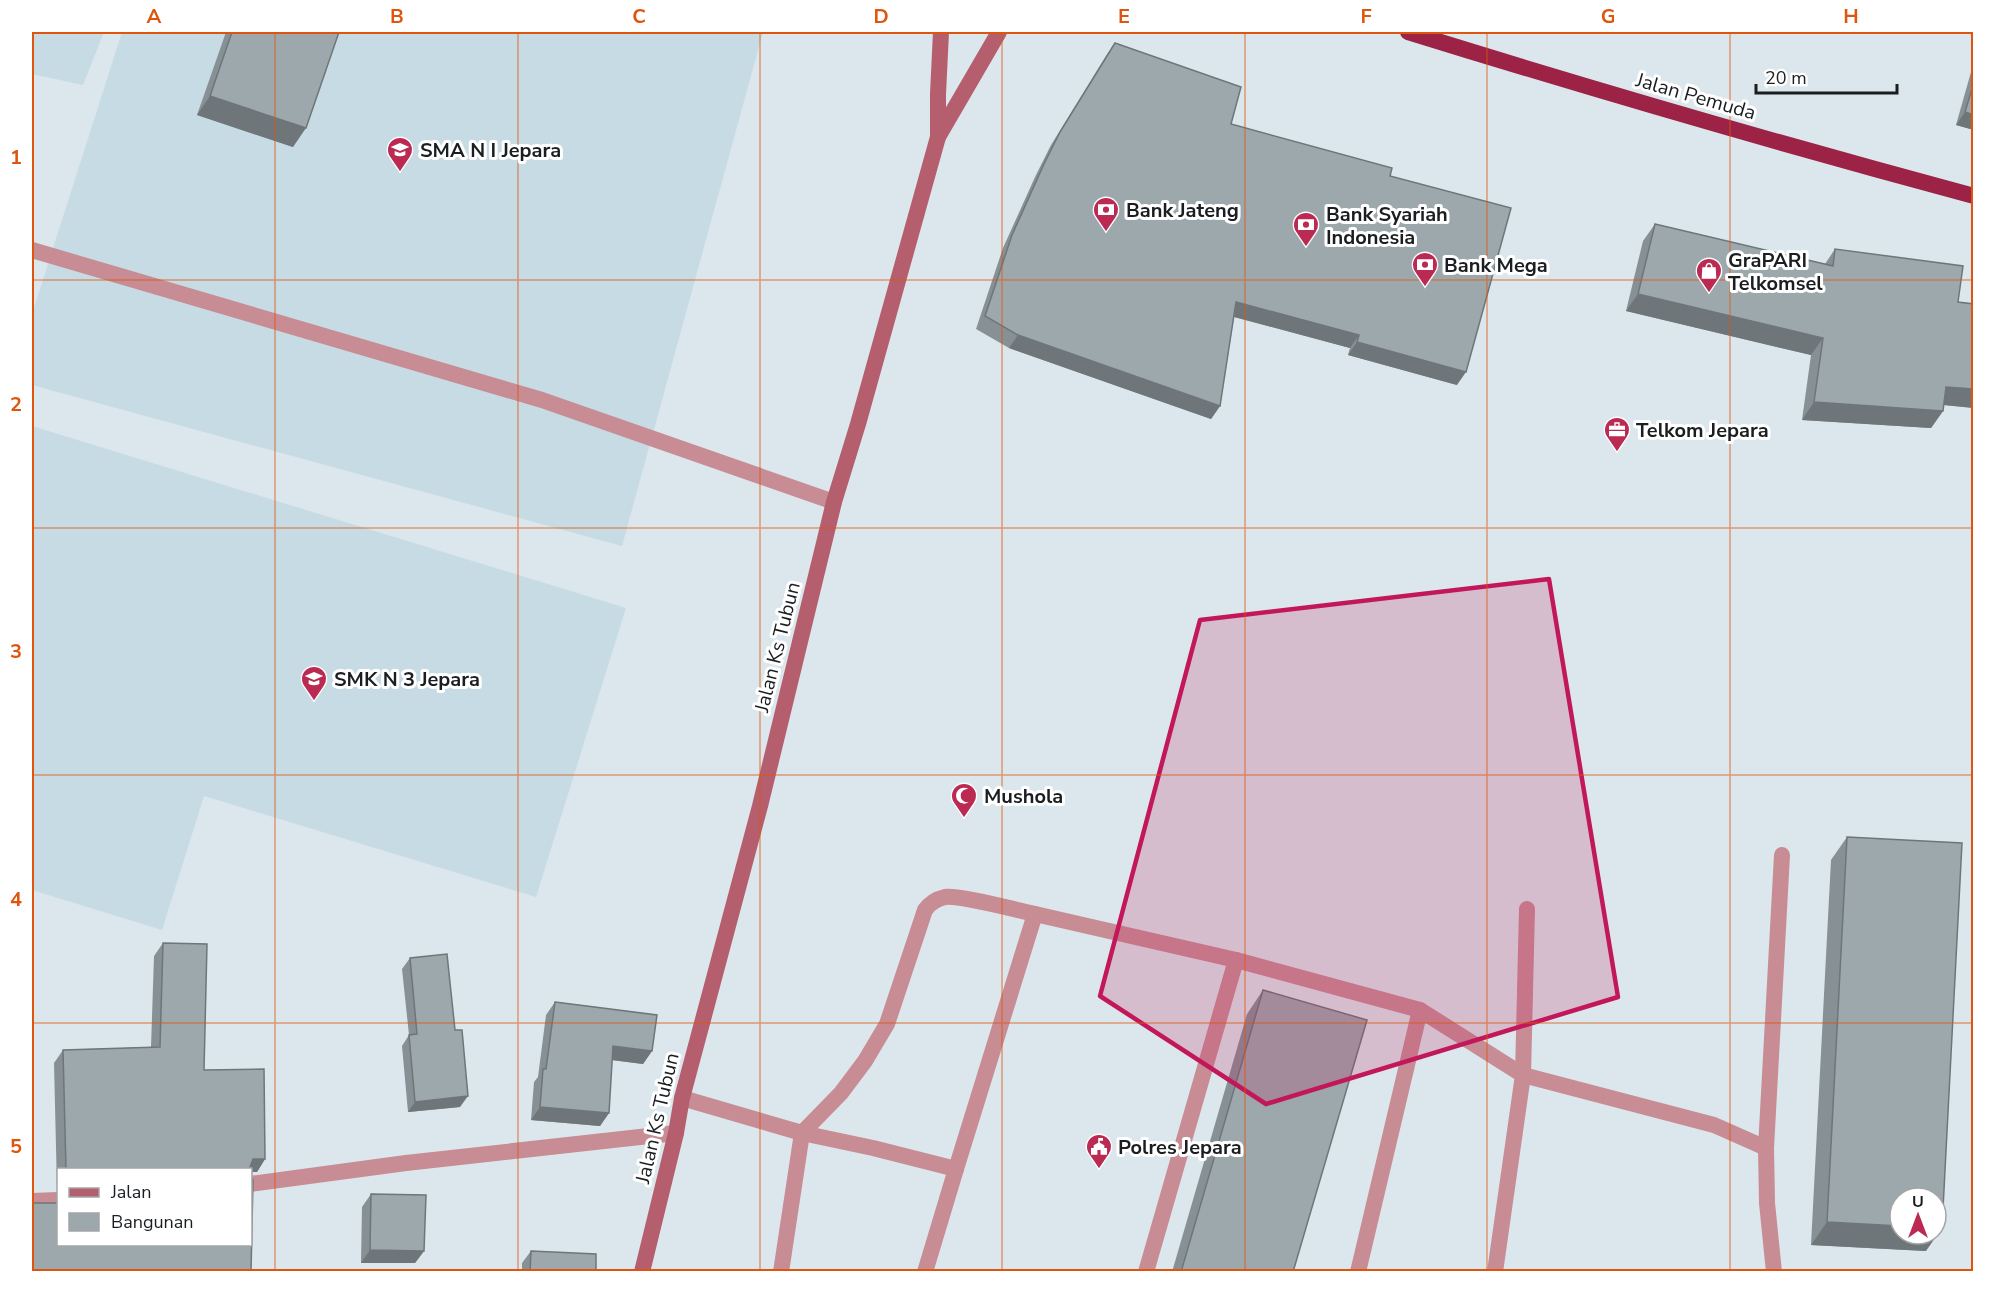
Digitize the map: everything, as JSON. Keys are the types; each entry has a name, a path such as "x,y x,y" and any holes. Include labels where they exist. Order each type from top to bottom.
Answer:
{"highway":[{"name":"Jalan Pemuda","path":"1408,32 1780,142 1974,196"}],"main road":[{"name":"Jalan Ks Tubun","path":"642,1272 676,1133 682,1098 760,806 834,502 938,137 941,32"},
{"path":"938,137 999,32"}],"street":[{"path":"32,250 542,400 834,502"},
{"path":"1774,1272 1767,1203 1766,1148 1782,855"},
{"path":"781,1272 802,1133 841,1094 887,1024 925,910 930,904 943,898 952,897 1035,914 1236,960 1420,1010 1523,1075 1714,1125 1766,1148"},
{"path":"1495,1272 1523,1075 1527,909"},
{"path":"925,1272 1035,914"},
{"path":"1146,1272 1236,960"},
{"path":"1358,1272 1420,1010"},
{"path":"682,1098 802,1133 956,1169"},
{"path":"252,1184 406,1163 676,1133"},
{"path":"32,1201 57,1200"}],"highlighted area":[{"path":"1549,579 1618,997 1266,1104 1100,996 1200,620"}],"shaded area":[{"path":"32,32 104,32 83,85 32,74"},
{"name":"SMA N I Jepara","path":"122,32 763,32 622,546 32,385 32,314"},
{"name":"SMK N 3 Jepara","path":"32,426 626,608 536,897 204,796 162,930 32,890"}],"building":[{"path":"232,32 339,32 306,128 210,96"},
{"path":"1115,43 1241,87 1231,124 1392,168 1390,176 1511,208 1466,372 1357,342 1359,335 1236,302 1220,406 1018,335 985,316 1012,235 1044,164 1060,132"},
{"path":"1974,82 1974,115 1965,112"},
{"path":"1655,224 1833,266 1835,249 1963,266 1958,302 1974,304 1974,389 1946,387 1943,411 1814,402 1823,338 1638,294"},
{"path":"1847,837 1962,843 1944,1186 1888,1186 1888,1225 1827,1222"},
{"path":"163,943 207,944 204,1070 264,1069 265,1159 253,1159 250,1168 66,1168 63,1050 160,1047"},
{"path":"447,954 455,1030 462,1030 468,1096 415,1102 409,1035 417,1034 410,958"},
{"path":"1263,990 1367,1020 1293,1272 1181,1272"},
{"path":"555,1002 657,1015 652,1051 613,1046 609,1113 540,1107 543,1069 546,1069"},
{"path":"252,1179 253,1180 252,1226"},
{"path":"371,1194 426,1195 424,1251 370,1250"},
{"path":"32,1203 57,1203 57,1246 252,1246 251,1272 32,1272"},
{"path":"531,1251 596,1254 596,1272 530,1272"}],"place":[{"name":"SMA N I Jepara","path":"400,173"},
{"name":"Bank Jateng","path":"1106,233"},
{"name":"Bank Syariah Indonesia","path":"1306,248"},
{"name":"Bank Mega","path":"1425,288"},
{"name":"GraPARI Telkomsel","path":"1709,294"},
{"name":"Telkom Jepara","path":"1617,453"},
{"name":"SMK N 3 Jepara","path":"314,702"},
{"name":"Mushola","path":"964,819"},
{"name":"Polres Jepara","path":"1099,1170"}]}
